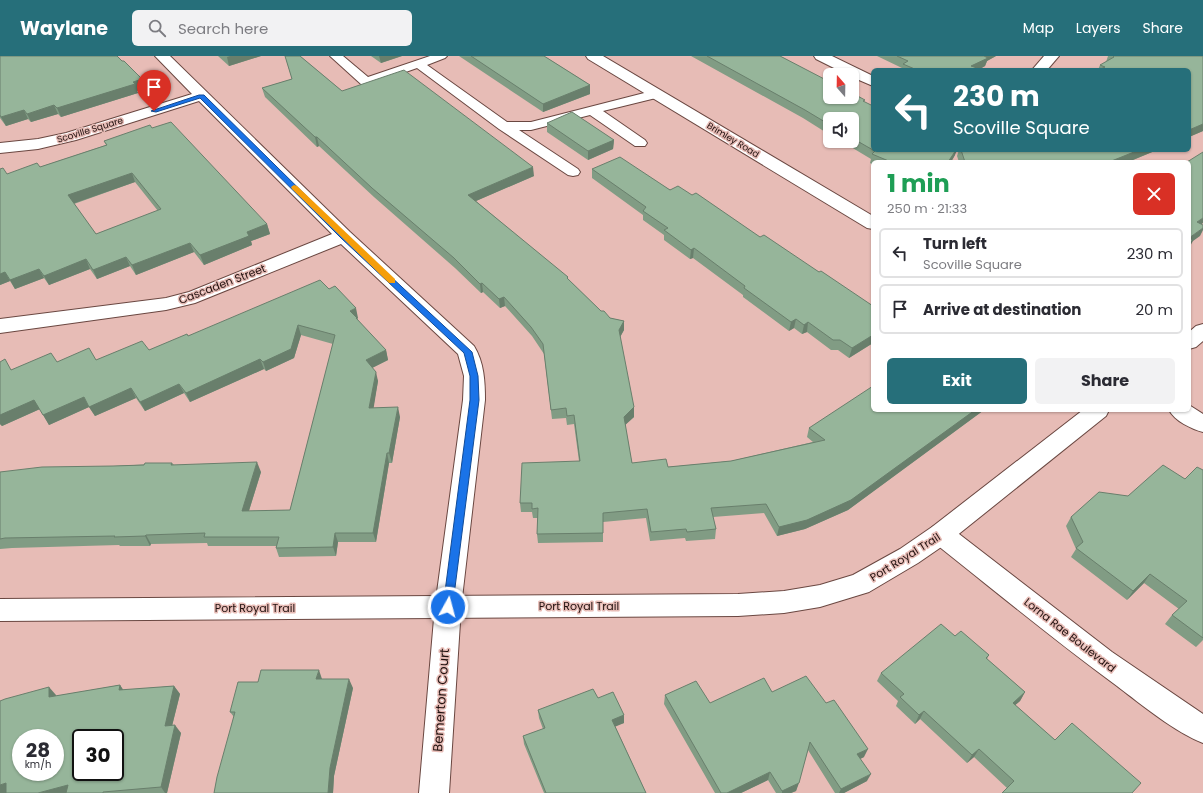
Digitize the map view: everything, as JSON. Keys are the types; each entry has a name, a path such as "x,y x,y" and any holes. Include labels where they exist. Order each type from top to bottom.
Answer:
{"street":[{"path":"162,56 344,236 468,352 474,376 474,400 448,607"},
{"name":"Brimley Road","path":"593,56 871,223"},
{"path":"821,56 871,81"},
{"path":"1041,68 1052,56"},
{"name":"Scoville Square","path":"0,148 38,144 70,138 202,96"},
{"name":"Cascaden Street","path":"0,326 166,304 194,297 344,236"},
{"path":"1191,340 1203,331"},
{"name":"Port Royal Trail","path":"0,610 738,605 784,602 820,596 860,584 909,556 941,534 1095,412"},
{"path":"1183,412 1203,424"},
{"name":"Lorna Rae Boulevard","path":"941,534 1122,676 1203,730"},
{"name":"Bemerton Court","path":"434,793 448,607"}],"lane":[{"path":"336,56 366,82 441,56"},
{"path":"418,64 504,126 573,172"},
{"path":"504,126 531,126 656,94"},
{"path":"592,110 640,143"}],"building":[{"path":"0,56 117,56 142,79 133,82 135,84 57,108 54,105 27,114 24,110 1,117"},
{"path":"285,56 300,56 342,91 404,70 533,167 468,195 568,277 567,278 601,311 604,311 610,318 624,321 619,330 634,407 624,417 632,463 666,459 668,467 731,461 825,440 809,428 871,387 871,412 972,412 851,500 807,520 779,527 766,504 711,508 716,529 687,532 686,529 651,532 647,509 603,513 603,533 537,534 538,508 532,509 532,503 520,503 522,463 580,461 574,415 567,416 566,408 551,410 543,344 531,327 504,297 499,299 482,283 480,284 454,258 372,188 262,88 292,79"},
{"path":"471,56 544,56 590,85 543,104"},
{"path":"707,56 780,56 823,78 823,104 859,104 859,97 865,100 863,101 871,105 871,149 859,142 859,112 823,112 823,121"},
{"path":"897,56 984,56 988,58 971,66 977,68 912,68 903,64 908,61"},
{"path":"1113,56 1203,56 1203,124 1191,129 1191,68 1103,68 1105,67 1100,65 1114,57"},
{"path":"572,112 614,140 588,151 547,123"},
{"path":"171,122 267,224 247,232 249,236 200,255 190,243 132,265 126,257 93,270 86,259 44,276 39,269 10,280 5,272 0,274 0,169 3,168 7,174 37,163 40,167 107,145 104,141 150,125 152,128","holes":["132,173 161,209 96,234 68,195"]},
{"path":"874,152 955,152 949,160 886,160 872,154"},
{"path":"962,152 1134,152 1114,160 964,160"},
{"path":"1203,152 1203,218 1197,222 1203,225 1203,228 1191,237 1190,160"},
{"path":"620,157 670,190 678,186 692,195 696,193 760,237 764,235 871,305 871,336 852,348 840,340 833,340 808,322 804,325 796,319 791,322 744,288 745,286 694,248 691,250 664,230 668,228 643,211 646,207 592,169"},
{"path":"320,280 329,289 335,286 356,308 350,311 386,350 366,360 376,372 369,408 398,407 389,453 387,453 373,533 335,533 333,547 276,548 279,537 204,537 205,533 114,537 115,536 0,539 0,472 42,467 144,465 145,463 172,463 171,465 257,462 242,511 290,510 335,335 298,325 291,349 263,362 260,359 186,393 179,384 140,402 131,388 89,407 84,397 43,415 34,400 0,415 0,362 5,359 11,370 51,353 57,362 89,348 96,360 142,341 149,350 187,334 188,336"},
{"path":"1163,465 1185,479 1197,467 1203,470 1203,638 1172,615 1187,601 1150,574 1133,591 1076,548 1083,542 1071,517 1099,492 1128,496"},
{"path":"941,624 955,636 961,631 989,655 986,658 1025,692 1013,703 1055,740 1072,723 1141,783 1132,793 1002,793 1014,781 979,749 972,755 924,711 919,715 900,697 904,694 881,673"},
{"path":"261,670 319,670 316,679 349,679 330,768 328,793 214,793 235,712 230,712 238,682 258,682"},
{"path":"806,676 826,703 834,700 868,749 857,754 871,774 841,789 810,742 799,783 782,791 770,772 727,793 721,793 665,695 696,681 710,703 764,678 772,692"},
{"path":"120,685 119,690 174,686 165,726 175,725 161,787 103,793 66,793 68,785 38,793 6,793 6,783 0,785 0,701 49,687 49,697"},
{"path":"593,689 598,698 613,692 624,715 612,720 646,793 546,793 523,736 545,728 538,710"}],"slow traffic":[{"path":"294,187 392,281"}],"route":[{"path":"154,111 202,96 344,236 468,352 474,376 474,400 448,607"}]}
